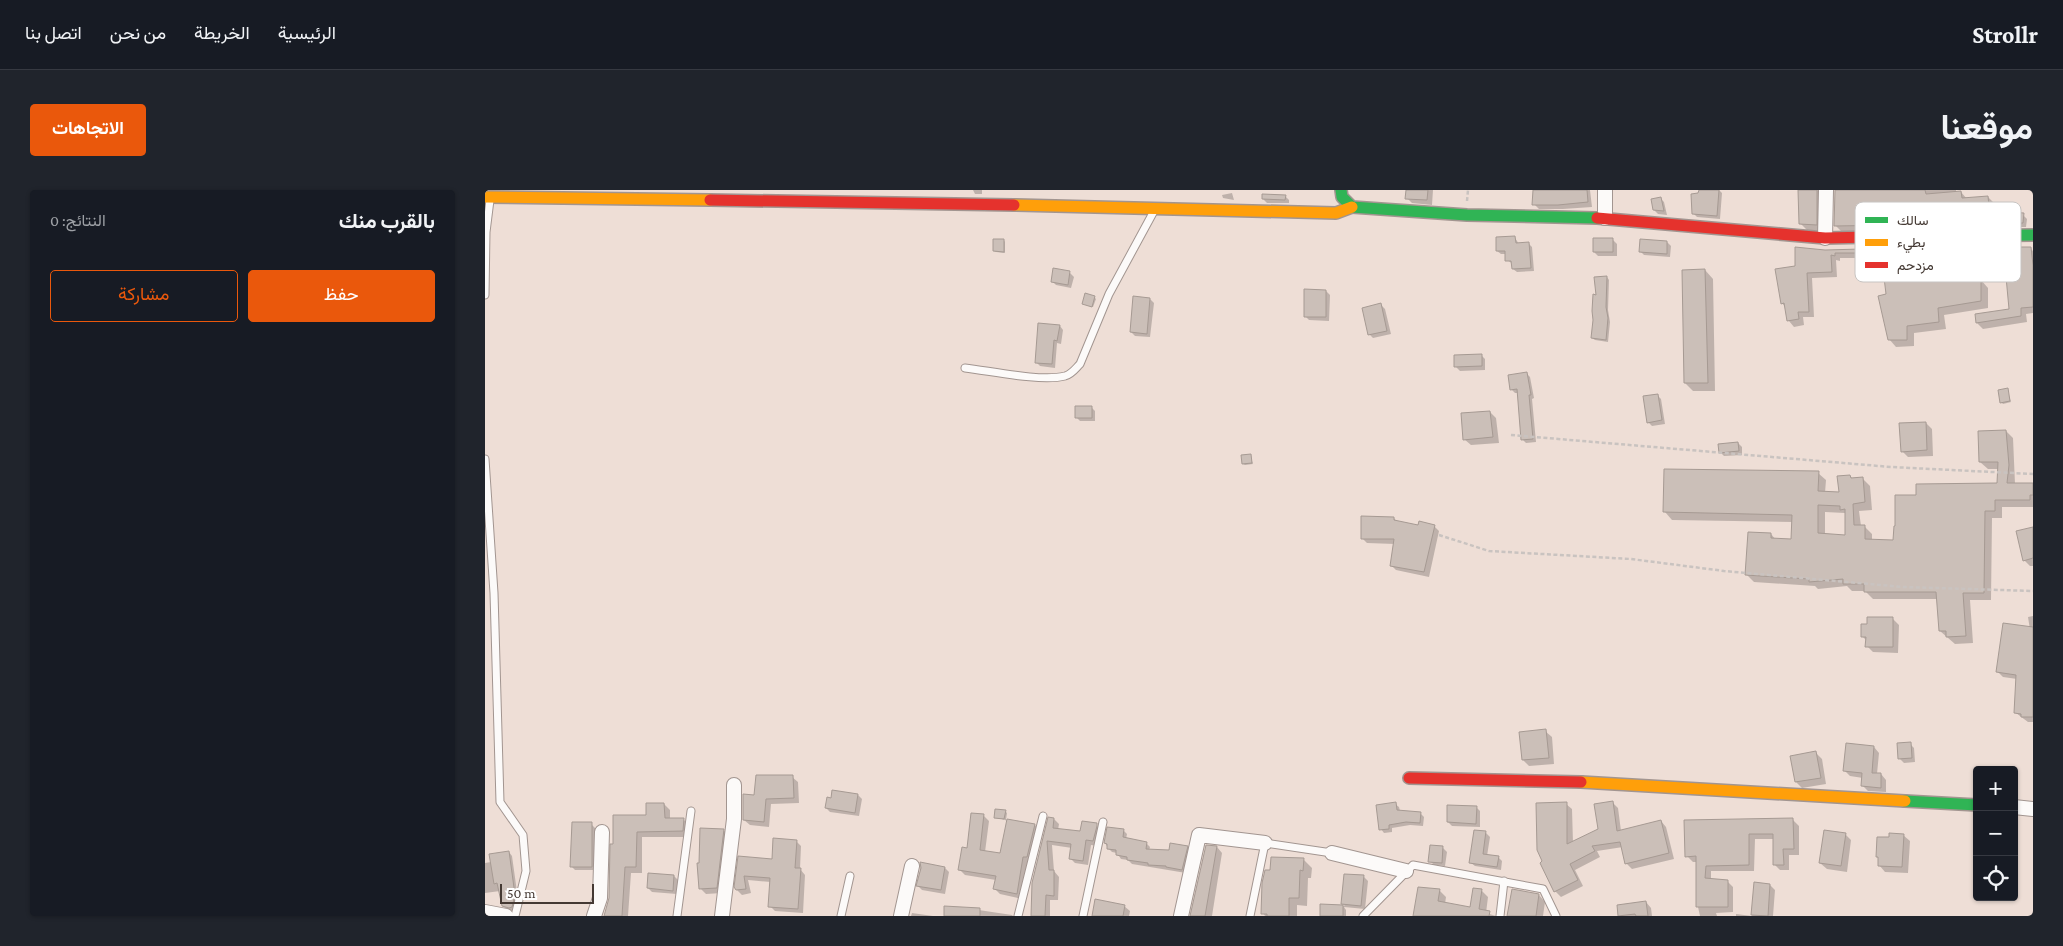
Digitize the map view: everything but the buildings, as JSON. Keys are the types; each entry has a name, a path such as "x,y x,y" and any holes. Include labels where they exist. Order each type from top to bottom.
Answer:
{"street":[{"path":"1341,190 1342,197 1352,208"},
{"path":"1605,190 1605,218"},
{"path":"1825,238 1826,190"},
{"path":"487,197 1156,208 1336,213 1352,208 1467,215 1605,218 1825,238 1855,238"},
{"path":"1409,778 1579,782 1973,805"},
{"path":"722,916 734,819 734,784"},
{"path":"2018,808 2033,808"},
{"path":"594,916 600,898 602,832"},
{"path":"1181,916 1199,835 1265,844"},
{"path":"1333,853 1406,871"},
{"path":"901,916 912,866"},
{"path":"485,912 506,916"}],"lane":[{"path":"485,295 487,197"},
{"path":"965,368 1049,378 1066,376 1072,373 1083,358 1109,294 1156,208"},
{"path":"485,459 494,594 500,802 523,835 526,871 515,916"},
{"path":"677,916 691,811"},
{"path":"1017,916 1043,816"},
{"path":"1083,916 1103,822"},
{"path":"1250,916 1265,844 1333,853"},
{"path":"1363,916 1413,865 1543,889 1556,916"},
{"path":"841,916 850,876"},
{"path":"1499,916 1504,881"}],"path":[{"path":"1511,435 1891,467 2033,474"},
{"path":"1439,535 1489,550 1631,559 1724,571 1903,587 2033,591"}],"traffic: fast":[{"path":"1341,190 1342,197 1352,207 1467,215 1597,218"},
{"path":"2021,235 2033,235"},
{"path":"1905,801 1973,805"}],"traffic: slow":[{"path":"485,197 710,200"},
{"path":"1014,205 1336,213 1352,207"},
{"path":"1581,782 1905,801"}],"traffic: jam":[{"path":"710,200 1014,205"},
{"path":"1597,218 1825,238 1855,237"},
{"path":"1409,778 1581,782"}]}
